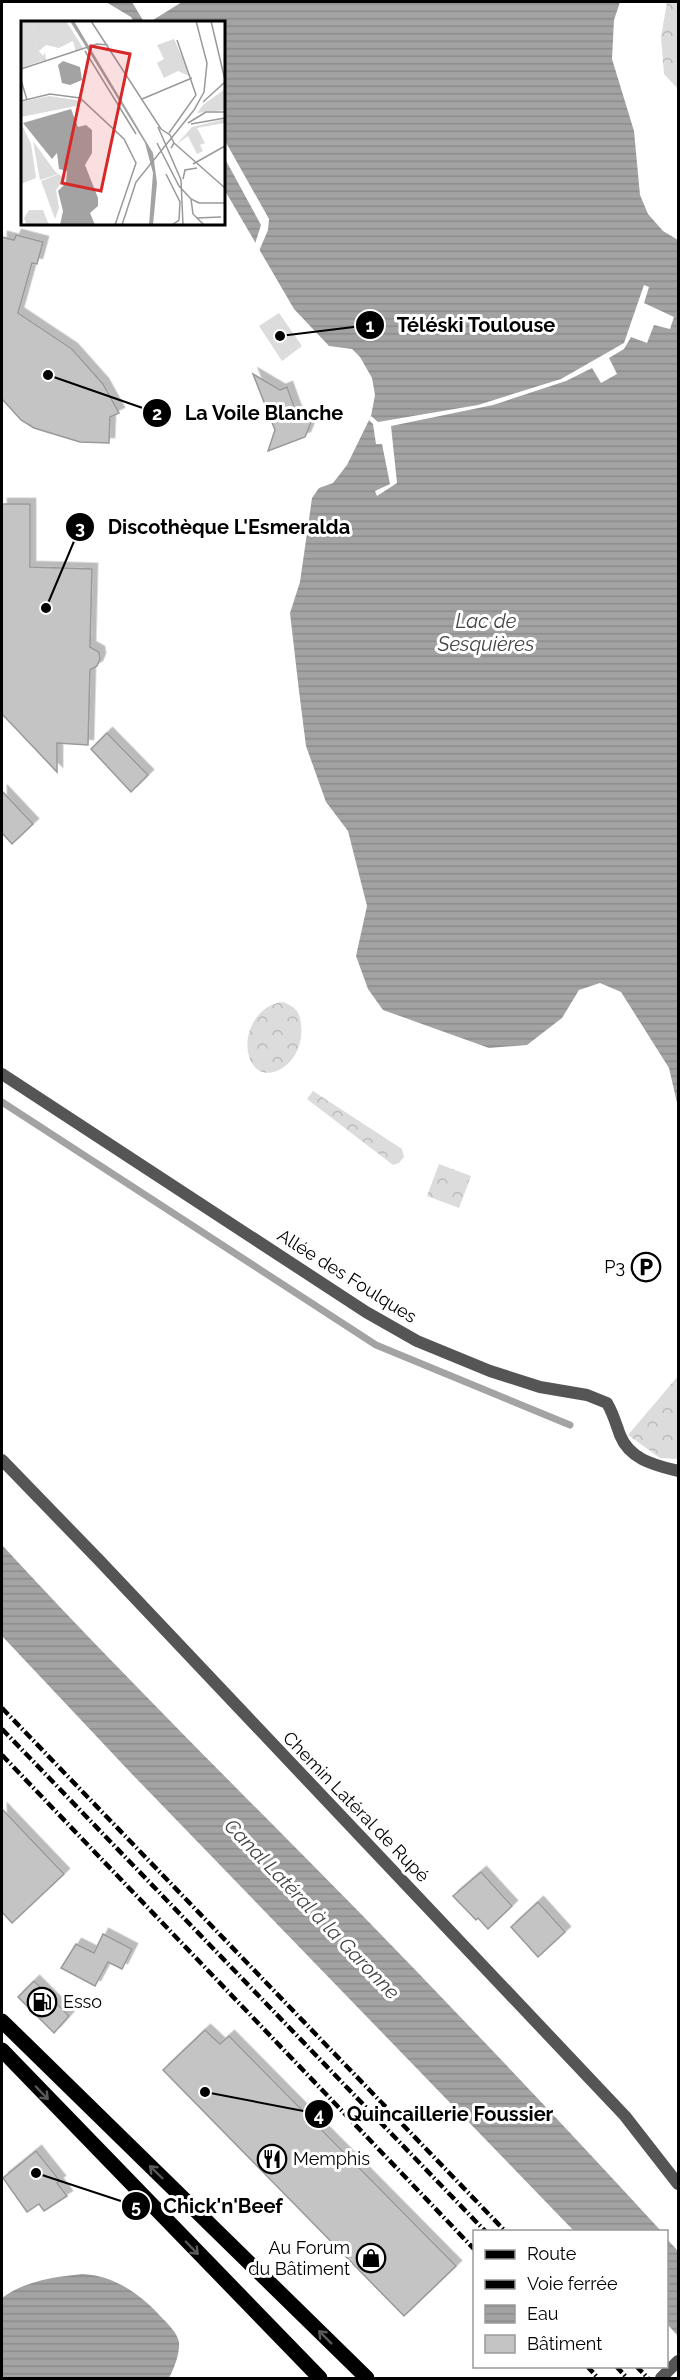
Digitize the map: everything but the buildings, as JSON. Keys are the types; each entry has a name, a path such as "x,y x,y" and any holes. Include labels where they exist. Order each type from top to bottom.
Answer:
{"main road":[{"path":"2,2021 367,2379"},
{"path":"2,2050 320,2379"}],"street":[{"name":"Allée des Foulques","path":"2,1074 366,1312 417,1341 490,1371 540,1387 586,1395 607,1403 629,1451 649,1464 678,1471"},
{"name":"Chemin Latéral de Rupé","path":"2,1460 625,2115 678,2184"},
{"path":"661,2379 678,2361"}],"green space":[{"path":"667,2 678,2 678,89 664,74 661,37"},
{"path":"279,313 302,346 282,361 259,326"},
{"path":"283,1002 294,1008 299,1016 300,1040 296,1053 279,1070 269,1073 260,1071 252,1064 248,1052 247,1043 251,1027 255,1019 267,1007"},
{"path":"313,1091 402,1149 404,1157 399,1163 393,1165 307,1099"},
{"path":"439,1164 471,1176 459,1208 427,1196"},
{"path":"678,1376 678,1459 660,1458 628,1435"}],"water":[{"name":"Lac de Sesquières","path":"106,2 620,2 614,20 612,59 634,131 640,195 648,214 663,231 678,240 678,1107 669,1068 621,992 600,983 579,990 562,1018 527,1045 489,1048 383,1010 368,989 356,956 367,906 348,831 326,802 306,746 290,613 300,582 312,498 319,488 333,483 347,465 371,416 375,395 372,378 360,357 352,349 329,346 294,309 225,191 225,21 133,21 131,17"},
{"name":"Canal Latéral à la Garonne","path":"2,1545 135,1685 438,1993 660,2230 573,2230 130,1772 2,1636"},
{"path":"668,2240 678,2251 678,2336 668,2325"},
{"path":"82,2274 116,2282 137,2294 175,2332 179,2347 169,2378 2,2378 2,2298 20,2288 50,2278"}],"pier":[{"path":"132,2 182,2 154,21 143,21"},
{"path":"225,141 269,219 268,230 259,251 255,244 261,225 225,159"},
{"path":"644,285 649,287 644,303 674,317 670,329 654,325 647,343 631,337 624,349 609,358 617,374 601,383 592,368 566,381 493,405 391,426 397,483 377,496 375,491 390,484 382,444 376,444 373,424 369,420 371,416 378,422 478,405 561,379 624,343"}],"waterway":[{"path":"2,1102 376,1345 570,1425"}],"railway":[{"path":"2,1708 504,2230"},
{"path":"2,1729 484,2230"},
{"path":"2,1755 473,2248"},
{"path":"589,2368 598,2378"},
{"path":"618,2368 627,2378"},
{"path":"638,2368 648,2378"}],"place":[{"name":"Téléski Toulouse","path":"280,336"},
{"name":"La Voile Blanche","path":"48,375"},
{"name":"Discothèque L'Esmeralda","path":"46,608"},
{"name":"P3","path":"646,1267"},
{"name":"Esso","path":"42,2002"},
{"name":"Quincaillerie Foussier","path":"205,2092"},
{"name":"Memphis","path":"272,2159"},
{"name":"Chick'n'Beef","path":"36,2173"},
{"name":"Au Forum du Bâtiment","path":"371,2258"}]}
